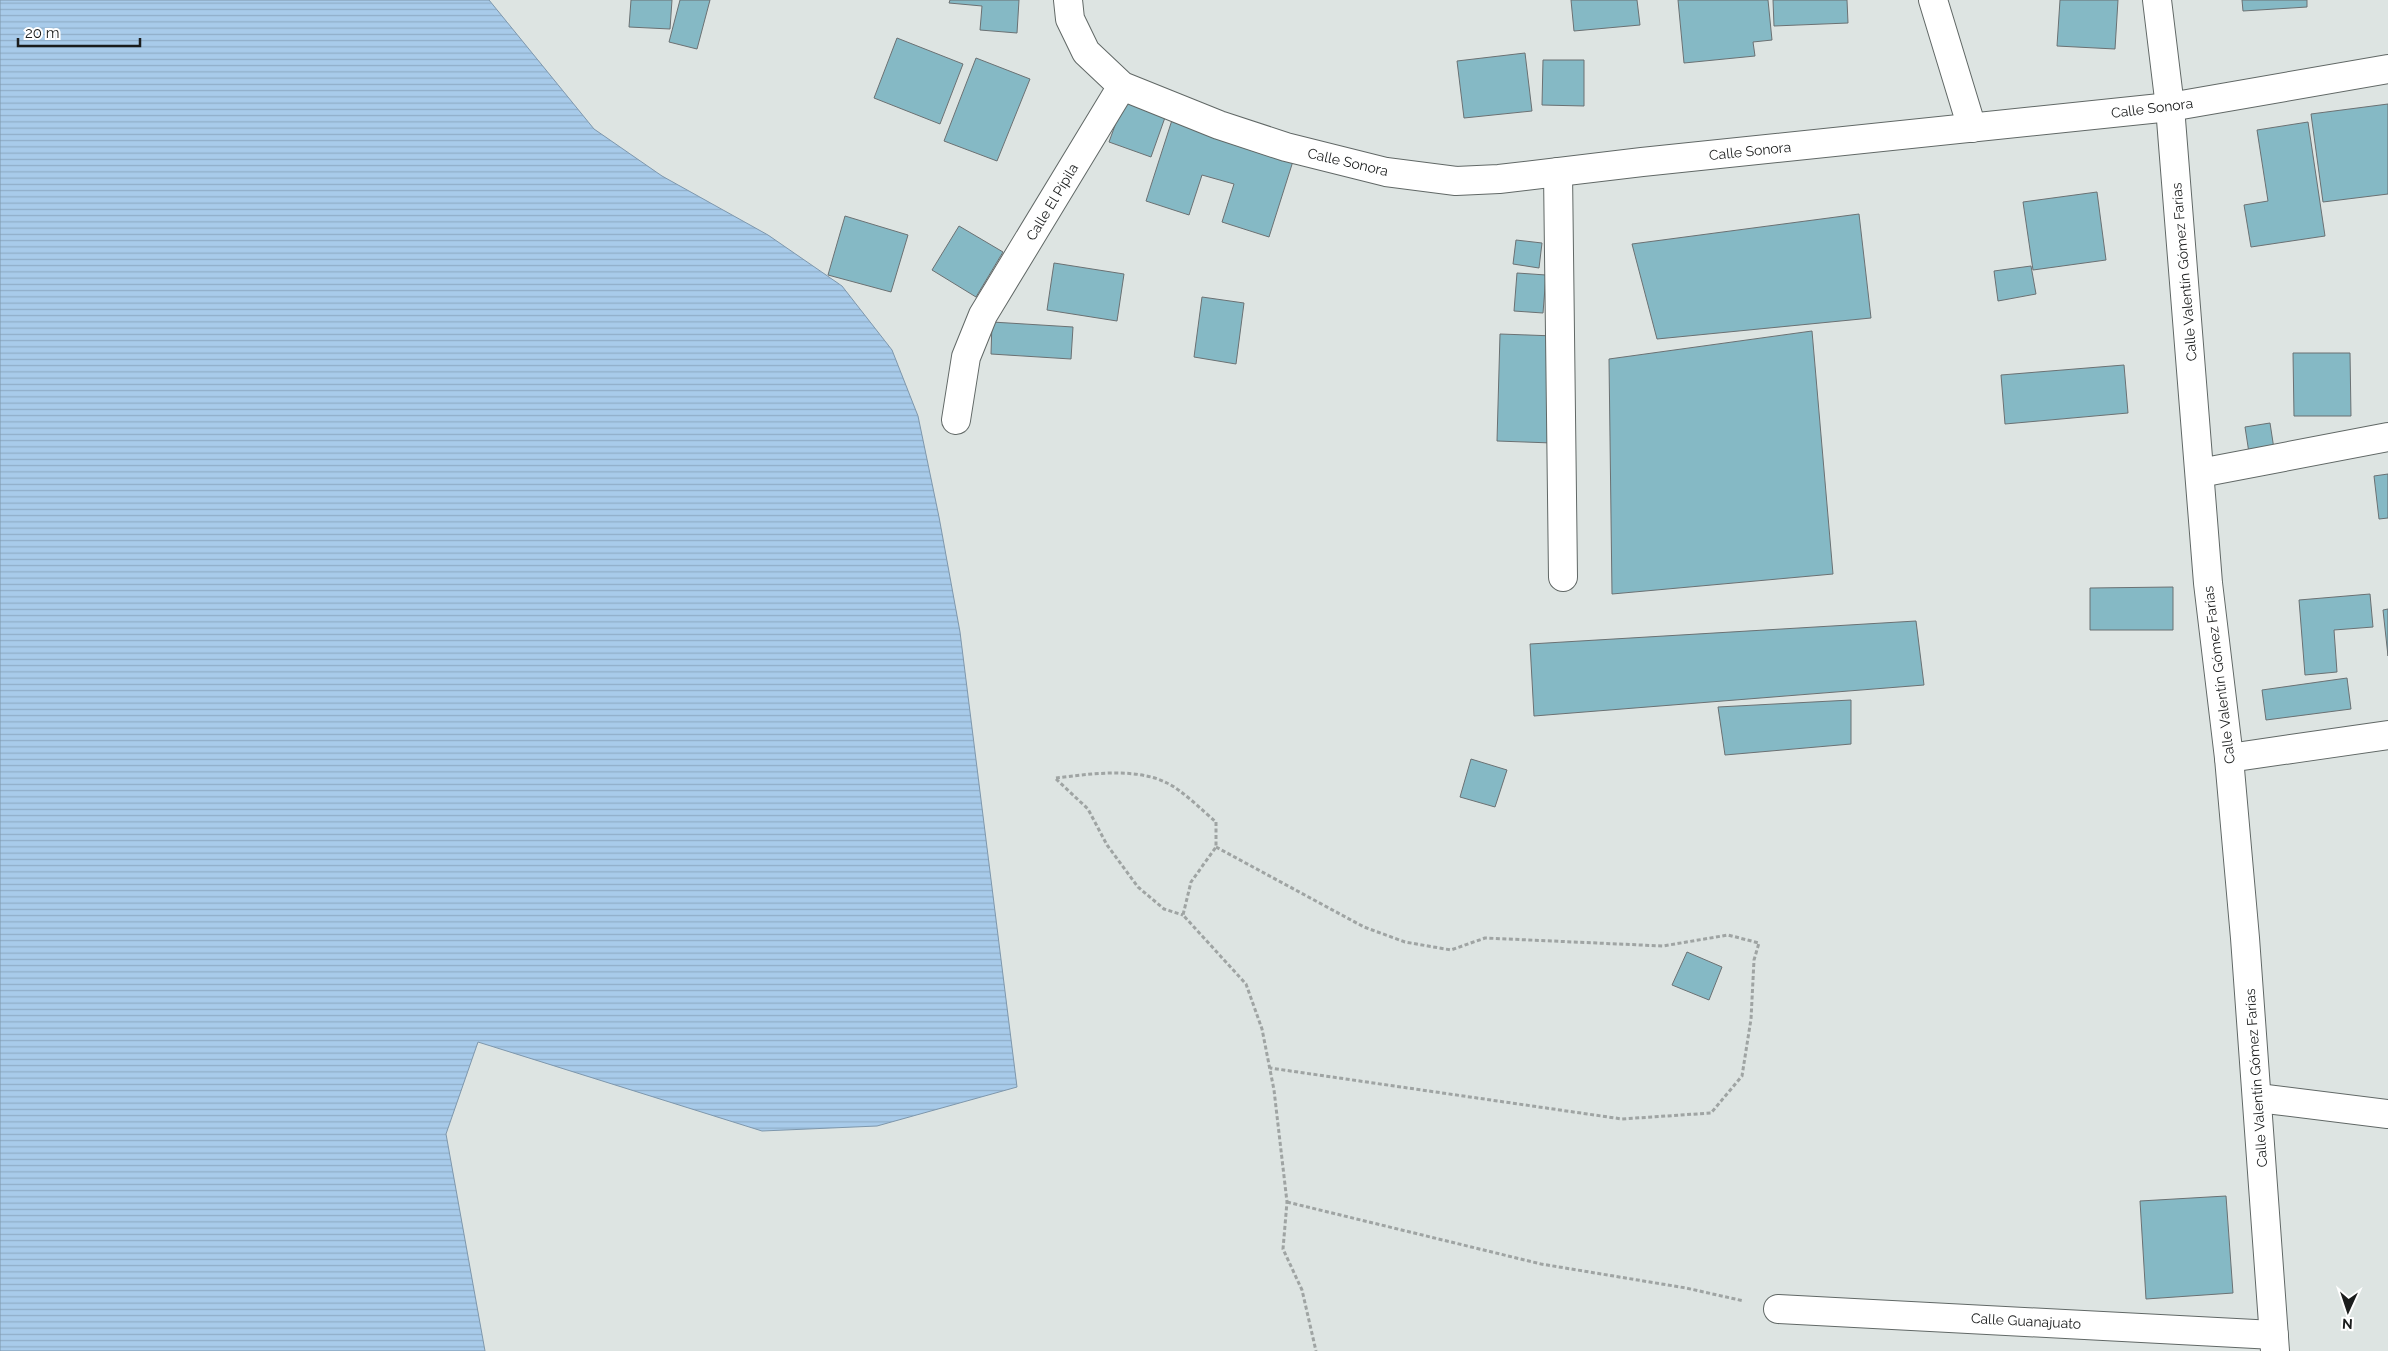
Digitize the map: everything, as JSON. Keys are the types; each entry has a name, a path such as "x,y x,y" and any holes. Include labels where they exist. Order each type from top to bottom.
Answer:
{"street":[{"path":"1068,0 1070,19 1086,52 1122,86"},
{"path":"1933,0 1972,128"},
{"name":"Calle Valentín Gómez Farías","path":"2157,0 2170,107 2208,583 2229,758 2258,1098 2274,1343"},
{"name":"Calle Sonora","path":"1122,86 1218,125 1286,147 1386,172 1456,180 1499,179 2170,107 2388,69"},
{"name":"Calle El Pípila","path":"956,420 966,357 983,314 1122,86"},
{"path":"1558,172 1563,577"},
{"path":"2200,473 2388,437"},
{"path":"2229,758 2388,736"},
{"path":"2258,1098 2388,1114"},
{"name":"Calle Guanajuato","path":"1778,1309 2274,1343"}],"path":[{"path":"1183,915 1191,882 1216,847 1216,822 1168,783 1142,775 1095,773 1056,778 1088,809 1107,846 1138,887 1164,910 1183,915 1246,984 1262,1029 1270,1068 1287,1202 1283,1249 1302,1290 1316,1351"},
{"path":"1216,847 1364,928 1405,942 1451,950 1485,938 1663,946 1728,935 1759,943 1754,960 1751,1019 1742,1076 1711,1113 1622,1119 1516,1106 1270,1068"},
{"path":"1287,1202 1541,1264 1686,1288 1778,1309"}],"water":[{"path":"0,0 489,0 594,129 662,176 768,235 842,286 892,350 918,416 960,632 1017,1087 877,1126 762,1131 478,1042 446,1134 485,1351 0,1351"}],"building":[{"path":"631,0 672,0 670,29 629,27"},
{"path":"680,0 710,0 697,49 669,42"},
{"path":"950,0 1019,0 1017,33 980,30 982,6 949,3"},
{"path":"1571,0 1637,0 1640,25 1574,31"},
{"path":"1678,0 1768,0 1772,40 1753,42 1755,56 1684,63"},
{"path":"1773,0 1847,0 1848,23 1774,26"},
{"path":"2060,0 2118,0 2115,49 2057,46"},
{"path":"2242,0 2307,0 2307,7 2243,11"},
{"path":"897,38 963,64 940,124 874,98"},
{"path":"1525,53 1532,111 1464,118 1457,61"},
{"path":"976,58 1030,79 997,161 944,141"},
{"path":"1543,60 1584,60 1584,106 1542,105"},
{"path":"1126,95 1168,109 1151,157 1109,142"},
{"path":"2388,104 2388,194 2323,202 2311,114"},
{"path":"1172,120 1294,158 1269,237 1222,222 1234,184 1202,175 1189,215 1146,201"},
{"path":"2308,122 2325,236 2251,247 2244,205 2268,201 2257,130"},
{"path":"2097,192 2106,260 2033,270 2023,202"},
{"path":"1859,214 1871,318 1657,339 1632,244"},
{"path":"845,216 908,235 891,292 828,275"},
{"path":"959,226 1003,252 976,297 932,270"},
{"path":"1516,240 1542,243 1539,268 1513,264"},
{"path":"1054,263 1124,274 1117,321 1047,310"},
{"path":"2031,266 2036,294 1998,301 1994,271"},
{"path":"1517,273 1546,275 1543,313 1514,311"},
{"path":"1202,297 1244,303 1236,364 1194,357"},
{"path":"992,322 1073,327 1071,359 991,354"},
{"path":"1812,331 1833,574 1612,594 1609,359"},
{"path":"1500,334 1555,336 1552,443 1497,441"},
{"path":"2293,353 2350,353 2351,416 2294,416"},
{"path":"2124,365 2128,413 2005,424 2001,375"},
{"path":"2270,423 2274,449 2249,453 2245,427"},
{"path":"2388,474 2388,518 2379,519 2374,476"},
{"path":"2173,587 2173,630 2090,630 2090,588"},
{"path":"2370,594 2373,627 2334,630 2337,672 2305,675 2299,600"},
{"path":"2388,609 2388,656 2383,610"},
{"path":"1916,621 1924,685 1534,716 1530,644"},
{"path":"2347,678 2351,709 2266,720 2262,690"},
{"path":"1851,700 1851,744 1725,755 1718,707"},
{"path":"1471,759 1507,770 1495,807 1460,797"},
{"path":"1687,952 1722,967 1709,1000 1672,985"},
{"path":"2226,1196 2233,1293 2146,1299 2140,1201"}]}
